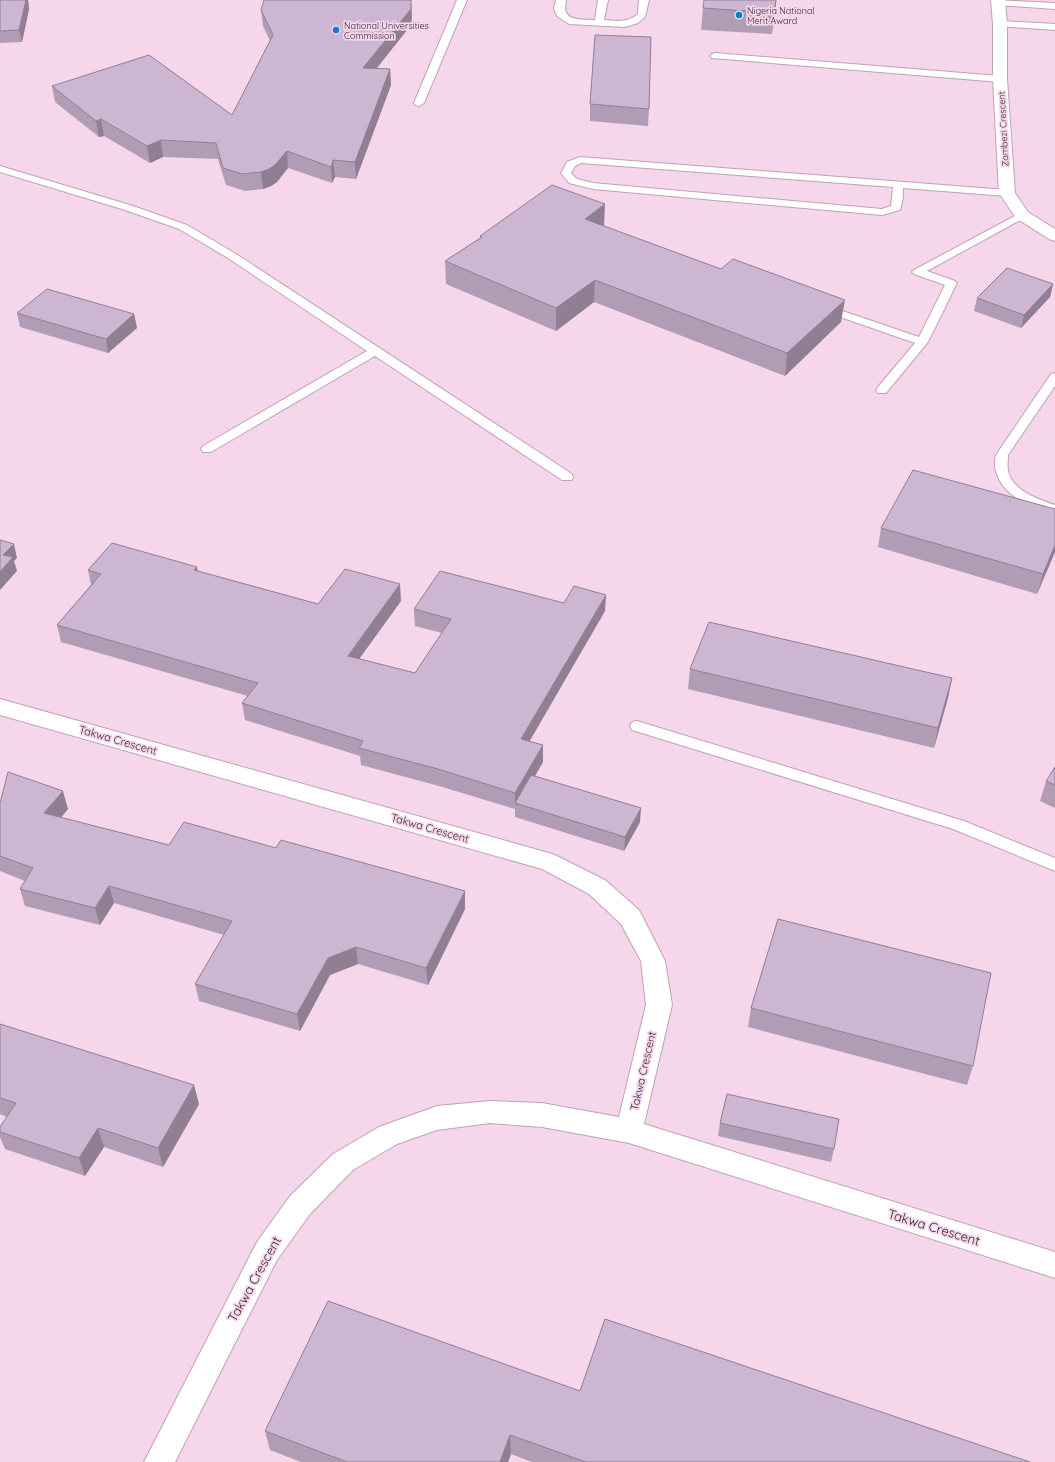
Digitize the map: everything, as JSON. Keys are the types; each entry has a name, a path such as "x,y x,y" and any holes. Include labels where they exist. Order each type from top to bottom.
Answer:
{"street":[{"name":"Zambezi Crescent","path":"998,1 1000,24 1000,79 1007,193"},
{"path":"1007,193 1022,215 1055,236"},
{"name":"Takwa Crescent","path":"0,707 549,862 597,887 630,917 653,961 659,1005 629,1132"},
{"name":"Takwa Crescent","path":"159,1462 267,1251 300,1205 343,1162 388,1135 437,1118 490,1112 542,1114 629,1132 1055,1265"}],"lane":[{"path":"418,103 462,0"},
{"path":"561,0 559,10 562,16 572,22 625,24 635,21 642,15 644,0"},
{"path":"599,23 603,0"},
{"path":"998,1 1055,6"},
{"path":"1000,24 1055,27"},
{"path":"715,56 1000,79"},
{"path":"898,185 896,208 882,212 593,186 574,181 566,172 571,164 580,160 1007,193"},
{"path":"0,169 122,205 183,227 232,256 567,477"},
{"path":"882,390 922,342 951,283 918,272 1022,215"},
{"path":"816,305 922,342"},
{"path":"207,449 375,351"},
{"path":"1055,377 1002,455 1002,470 1010,486 1030,501 1055,510"},
{"path":"637,726 958,824 1055,866"}],"building":[{"path":"0,0 26,0 19,30 0,31"},
{"path":"264,0 411,0 411,9 363,68 390,69 355,162 333,160 331,167 287,151 275,165 269,169 261,172 242,174 223,168 216,143 161,140 147,146 101,119 96,121 52,86 149,55 232,115 273,35 261,10"},
{"path":"704,0 776,0 774,13 703,8"},
{"path":"595,35 651,37 649,109 590,104"},
{"path":"552,185 605,204 585,219 721,269 733,259 845,300 787,353 595,280 556,308 445,261 482,237 480,236"},
{"path":"1007,268 1053,284 1024,315 977,298"},
{"path":"47,289 134,314 106,339 17,313"},
{"path":"913,470 1055,509 1055,545 1043,574 881,528"},
{"path":"0,540 14,544 3,555 13,557 0,572"},
{"path":"112,543 197,567 194,570 318,604 345,569 400,584 348,656 415,673 451,619 414,609 440,571 564,603 574,586 606,595 521,739 543,745 515,793 438,769 359,748 363,741 242,703 258,683 57,625 101,574 88,570"},
{"path":"709,622 952,678 938,728 690,669"},
{"path":"1055,767 1055,785 1046,781"},
{"path":"8,772 63,791 44,813 169,845 184,822 276,848 281,840 465,891 426,968 356,947 328,958 297,1014 195,984 232,921 109,886 95,908 20,889 33,868 0,856 0,803"},
{"path":"531,775 641,808 625,837 515,803"},
{"path":"778,919 991,973 973,1066 751,1008"},
{"path":"0,1024 194,1085 158,1148 98,1128 79,1158 0,1132 0,1127 16,1103 0,1098"},
{"path":"727,1094 839,1119 834,1149 720,1123"},
{"path":"328,1301 580,1391 605,1319 1030,1462 586,1462 510,1435 500,1462 347,1462 265,1431"}],"place":[{"name":"Nigeria National Merit Award","path":"739,15"},
{"name":"National Universities Commission","path":"336,30"}]}
